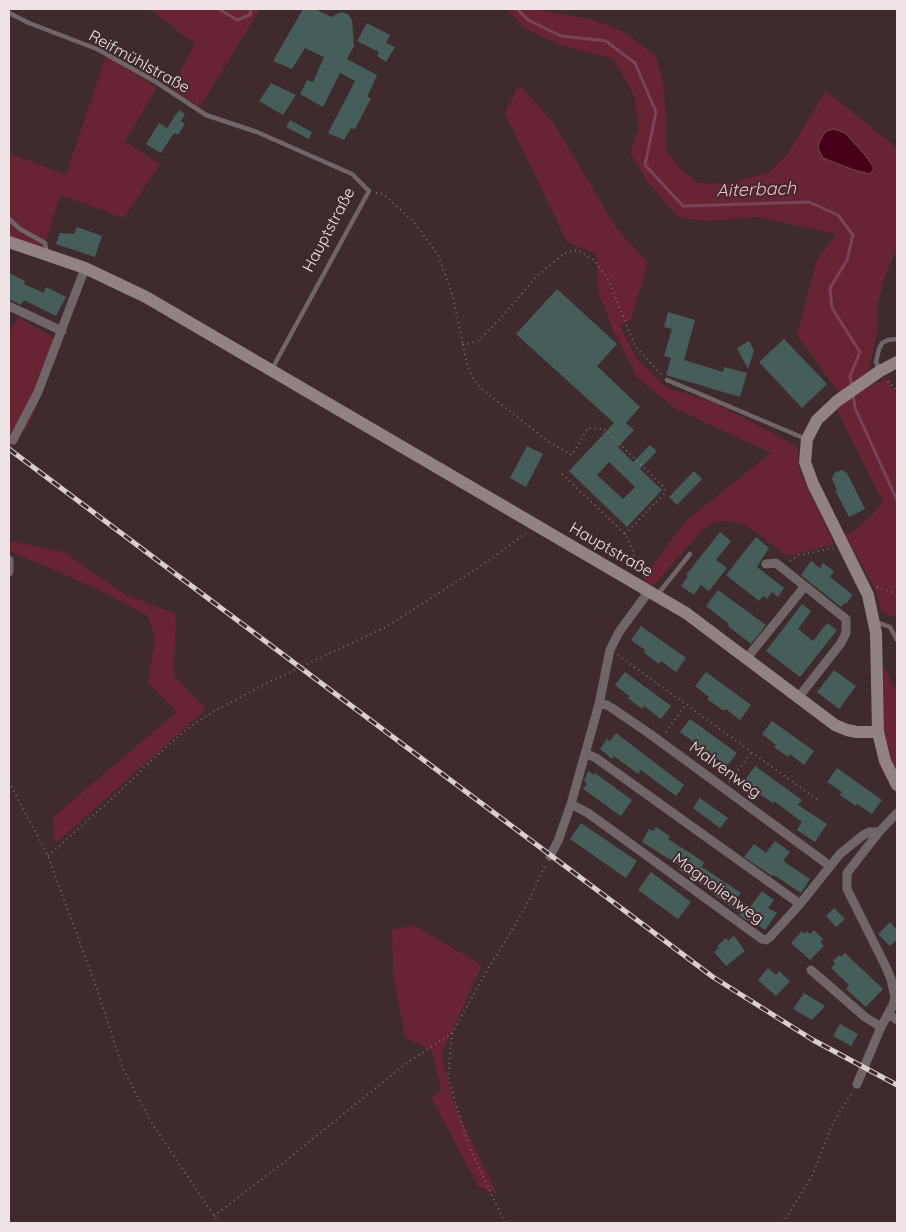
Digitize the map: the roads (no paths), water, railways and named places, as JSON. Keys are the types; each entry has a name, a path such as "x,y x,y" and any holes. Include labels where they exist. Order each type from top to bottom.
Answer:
{"street":[{"name":"Hauptstraße","path":"9,242 85,268 146,297 631,580 702,624 840,728 857,732 878,732"},
{"path":"13,440 38,392 85,268"},
{"path":"9,306 62,330"},
{"path":"897,362 858,386 817,420 808,439 805,462 808,473 868,595 875,621 878,732 885,761 897,785"},
{"path":"9,560 9,572"},
{"path":"766,564 776,562 844,616 847,622 846,633 841,643 798,698"},
{"path":"747,658 805,586"},
{"path":"550,856 558,842 571,804 599,704 610,650 619,632 653,594"},
{"name":"Malvenweg","path":"599,704 612,708 642,729 830,866"},
{"path":"585,754 596,758 800,904"},
{"name":"Magnolienweg","path":"571,804 588,813 762,939 766,940 770,938 830,866 852,843 869,832 879,832"},
{"path":"857,1084 881,1027 889,1014 894,997 891,979 847,889 847,873 851,865 897,812"},
{"path":"811,970 865,1017 881,1027"},
{"path":"889,1014 897,1020"}],"lane":[{"name":"Reifmühlstraße","path":"9,13 29,23 97,49 156,82 206,115 257,132"},
{"name":"Hauptstraße","path":"257,132 352,174 370,191 272,370"},
{"path":"9,219 20,229 45,243 47,255"},
{"path":"880,371 876,362 882,343 897,339"},
{"path":"668,380 808,439"},
{"path":"653,594 690,554"},
{"path":"875,621 890,627 897,640"}],"waterway":[{"name":"Aiterbach","path":"219,9 237,20 250,15 251,9"},
{"name":"Aiterbach","path":"517,9 528,20 561,36 606,41 635,63 656,112 645,165 683,206 809,202 838,215 853,235 847,260 830,288 832,308 860,352 850,376 852,387"},
{"name":"Aiterbach","path":"853,394 855,408 897,500"}],"railway":[{"path":"9,449 713,977 813,1040 897,1085"}]}
